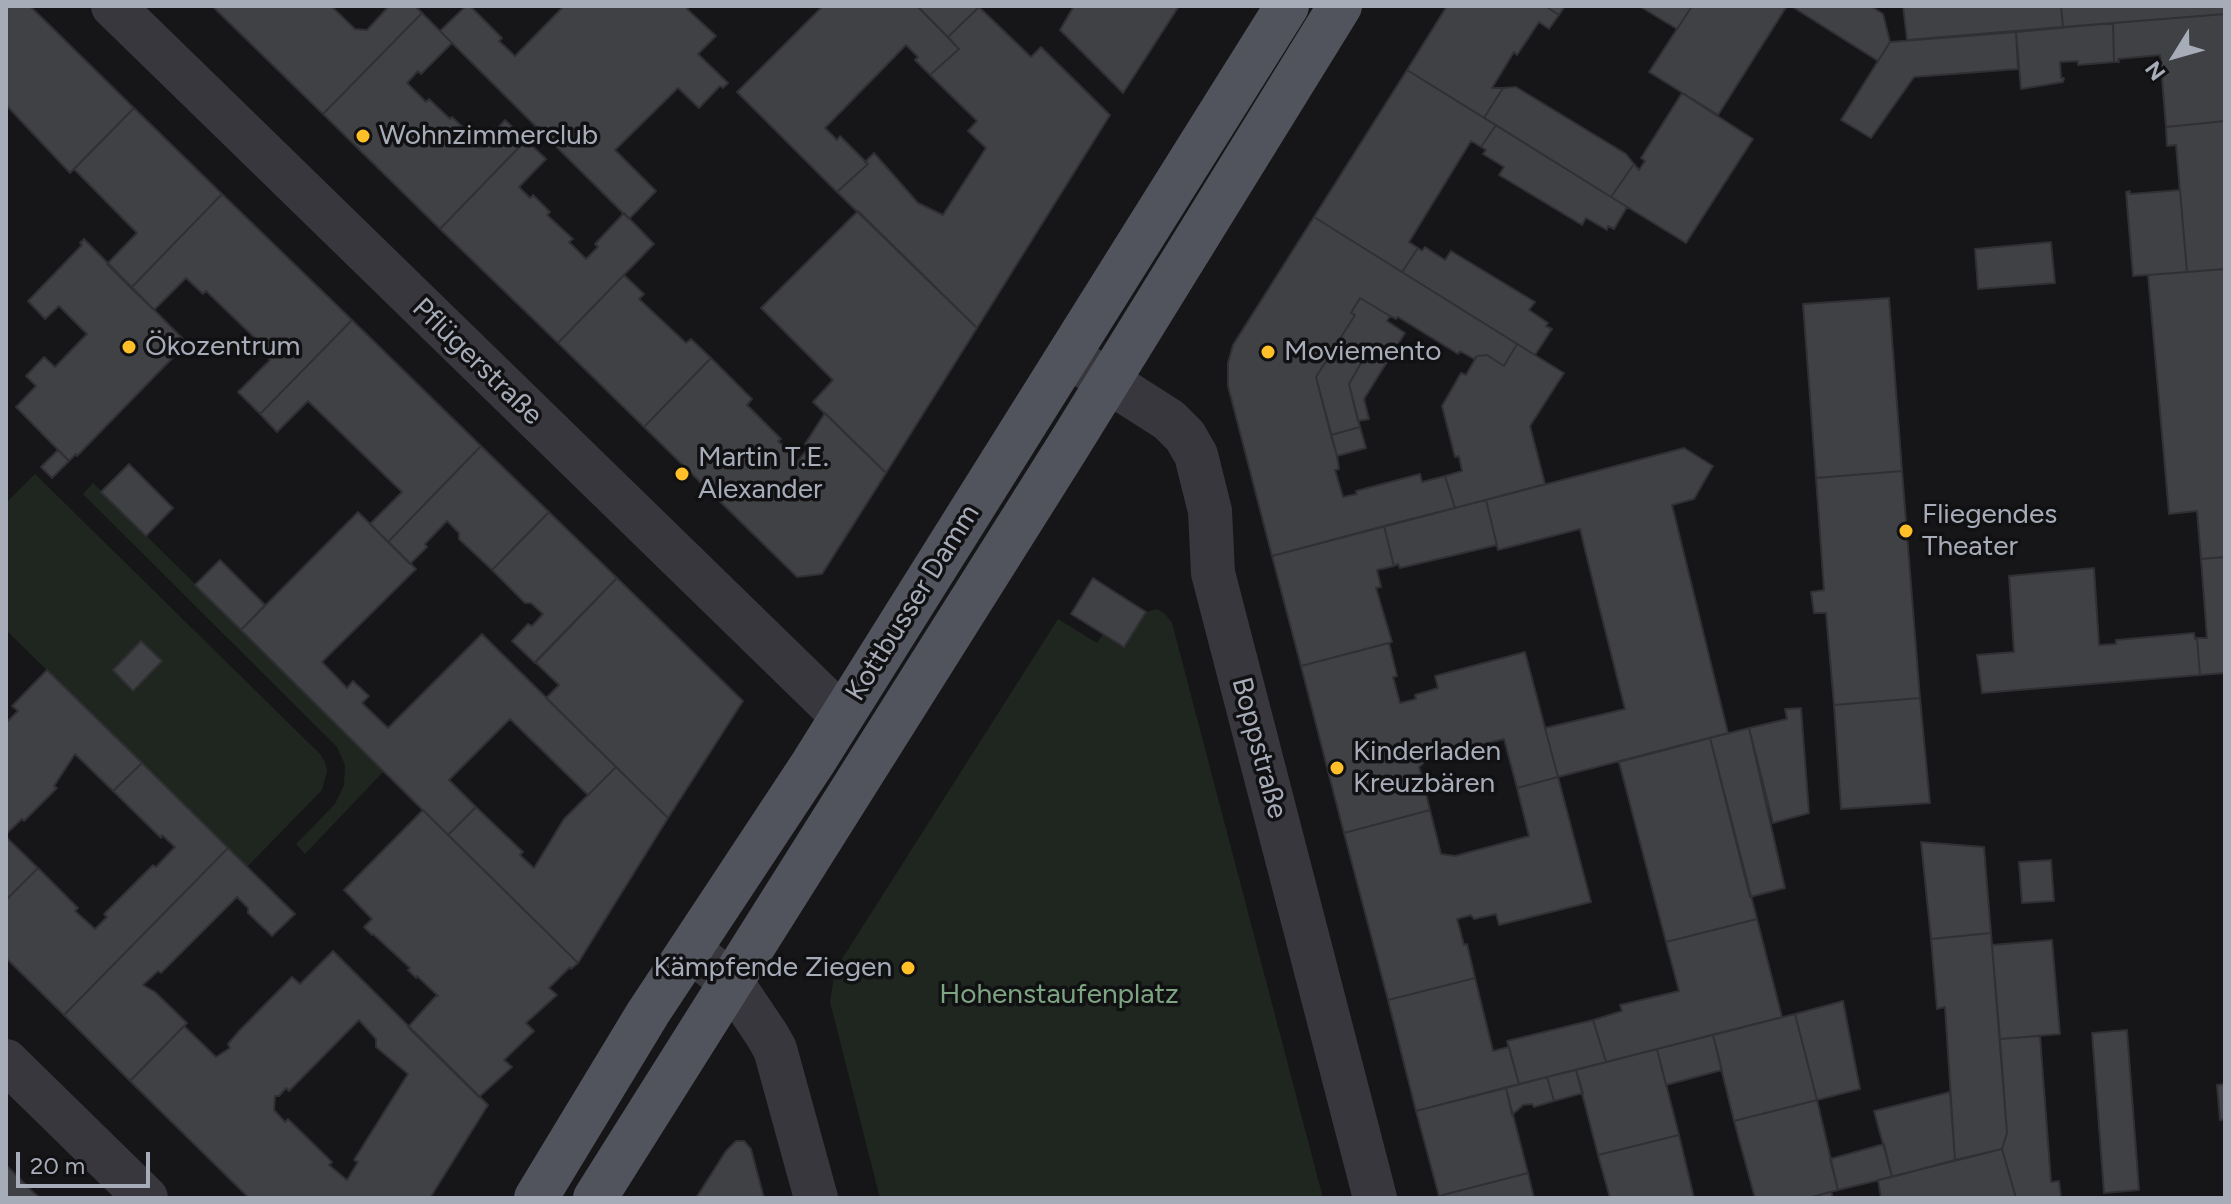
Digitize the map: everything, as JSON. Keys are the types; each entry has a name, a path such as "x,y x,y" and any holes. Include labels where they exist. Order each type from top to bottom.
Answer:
{"main road":[{"name":"Kottbusser Damm","path":"536,1198 1287,6"},
{"name":"Kottbusser Damm","path":"595,1198 1340,6"}],"street":[{"name":"Pflügerstraße","path":"113,6 842,716"},
{"name":"Boppstraße","path":"1068,356 1169,420 1185,436 1196,455 1210,511 1213,573 1375,1198"},
{"path":"690,950 732,983 775,1049 816,1198"},
{"path":"6,1061 146,1198"}],"green space":[{"path":"35,474 325,762 327,771 322,790 247,867 6,630 6,503"},
{"path":"93,483 384,771 305,854 296,844 335,804 344,785 345,765 337,747 83,494"},
{"name":"Hohenstaufenplatz","path":"1157,609 1172,623 1323,1198 880,1198 830,1002 835,970 1058,619 1097,643 1103,634 1124,647 1146,612"}],"building":[{"path":"6,6 30,6 134,108 70,173 6,105"},
{"path":"212,6 331,6 355,29 367,30 389,6 415,6 422,13 323,114"},
{"path":"466,6 470,6 502,38 499,41 515,56 564,6 690,6 687,9 716,36 698,54 728,83 723,88 720,86 699,108 678,88 615,150 656,191 629,219 440,31"},
{"path":"823,6 917,6 959,49 930,75 906,45 825,128 837,140 840,136 868,164 837,192 737,92"},
{"path":"917,6 978,6 979,7 948,37"},
{"path":"1074,6 1179,6 1123,93 1060,30"},
{"path":"1447,6 1545,6 1559,15 1549,29 1539,22 1517,55 1514,52 1492,88 1503,88 1484,118 1407,70"},
{"path":"1545,6 1565,6 1559,15"},
{"path":"1639,6 1692,6 1677,29"},
{"path":"1692,6 1787,6 1718,115 1649,72"},
{"path":"1791,6 1871,6 1883,14 1890,42 1878,61"},
{"path":"1903,6 2061,6 2063,27 1907,40"},
{"path":"2061,6 2225,6 2225,14 2063,27"},
{"path":"979,7 1031,57 1041,47 1110,115 977,328 837,192 868,164 865,162 874,153 918,203 943,215 986,148 968,131 977,121 930,75 959,49 948,37"},
{"path":"422,13 452,43 421,74 418,71 407,83 426,102 429,99 450,119 452,117 468,132 465,135 480,148 505,120 526,140 440,229 323,114"},
{"path":"2225,14 2225,121 2166,127 2160,55 2114,62 2113,23"},
{"path":"2113,23 2114,62 2078,65 2078,61 2060,62 2063,82 2021,89 2016,32"},
{"path":"2016,32 2018,69 1914,77 1871,138 1841,120 1890,42"},
{"path":"1407,70 1496,125 1481,147 1471,141 1409,242 1418,248 1402,272 1314,217"},
{"path":"1516,87 1626,154 1634,164 1611,197 1484,118 1503,88"},
{"path":"1682,93 1753,139 1686,243 1611,197 1634,164 1639,170 1645,161 1641,158"},
{"path":"134,108 222,194 131,288 107,264 137,233 74,169"},
{"path":"2225,121 2225,269 2187,272 2176,145 2167,146 2166,127"},
{"path":"1496,125 1627,207 1614,229 1608,226 1607,230 1586,218 1582,225 1499,175 1504,167 1483,154 1486,150 1481,147"},
{"path":"526,140 546,159 519,187 530,198 533,195 550,212 547,215 573,239 569,242 586,259 598,247 595,244 624,213 654,244 558,343 440,229"},
{"path":"2180,190 2187,272 2133,276 2126,192"},
{"path":"222,194 352,320 260,414 238,392 270,360 252,342 256,339 206,291 203,294 186,278 154,310 131,288"},
{"path":"858,211 977,328 886,473 813,402 833,380 761,308"},
{"path":"1314,217 1517,344 1504,366 1487,355 1474,359 1460,351 1458,354 1360,298 1351,313 1355,315 1316,377 1337,456 1339,469 1335,470 1343,497 1420,474 1422,482 1445,476 1455,508 1272,556 1228,386 1228,363 1233,345"},
{"name":"Ökozentrum","path":"84,239 187,343 69,461 16,407 36,386 26,376 44,357 55,367 87,334 59,306 45,319 28,301 82,245 80,243"},
{"path":"2051,242 2055,283 1978,289 1975,249"},
{"path":"1425,247 1445,260 1451,251 1535,302 1529,310 1552,329 1535,355 1402,272 1418,248 1422,251"},
{"path":"2225,269 2225,557 2201,559 2197,511 2169,514 2148,275"},
{"path":"624,275 644,294 639,299 686,343 691,339 711,358 644,427 558,343"},
{"path":"1360,298 1390,316 1387,321 1405,333 1364,399 1369,419 1358,421 1349,384 1365,356 1338,342 1355,315 1351,313"},
{"path":"1889,298 1902,471 1816,478 1803,304"},
{"path":"352,320 481,446 388,542 370,524 402,492 308,401 277,432 260,414"},
{"path":"1338,342 1365,356 1349,384 1360,427 1331,435 1316,377"},
{"path":"1517,344 1564,373 1530,426 1545,484 1455,508 1445,476 1462,471 1459,456 1455,457 1442,406 1461,373 1466,375 1477,356 1487,355 1504,366"},
{"path":"711,358 752,399 747,405 798,461 809,447 805,444 825,413 886,473 822,574 797,577 644,427"},
{"path":"1360,427 1366,448 1337,456 1331,435"},
{"path":"481,446 549,512 492,570 459,539 459,533 447,521 410,564 388,542"},
{"path":"1684,448 1713,466 1694,499 1672,505 1728,733 1558,777 1545,728 1625,709 1580,529 1498,550 1486,500"},
{"path":"58,450 69,461 52,478 41,467"},
{"path":"129,464 173,508 146,536 101,492"},
{"path":"1902,471 1920,698 1834,705 1826,613 1814,613 1811,592 1824,590 1816,478"},
{"path":"1486,500 1497,545 1400,568 1398,564 1394,566 1384,526"},
{"path":"358,512 416,569 322,662 347,688 353,681 369,696 362,703 388,728 482,634 616,767 588,795 510,719 449,780 476,807 448,835 241,630"},
{"path":"549,512 617,578 535,663 512,641 543,614 531,603 525,603 492,570"},
{"path":"1384,526 1394,566 1377,570 1381,587 1376,588 1392,642 1301,666 1272,556"},
{"path":"2225,557 2225,673 2200,675 2197,638 2207,638 2201,559"},
{"path":"220,560 265,605 241,630 195,585"},
{"path":"2094,568 2099,645 2116,644 2116,640 2194,633 2200,675 1982,693 1977,655 2014,652 2009,576"},
{"path":"617,578 743,701 668,818 546,698 559,685 535,662"},
{"path":"1093,578 1146,612 1124,647 1071,614"},
{"path":"141,641 162,661 133,691 113,670"},
{"path":"1389,643 1400,703 1438,688 1435,676 1525,652 1558,777 1517,788 1504,739 1428,759 1419,767 1430,810 1344,833 1301,666"},
{"path":"47,670 142,763 113,791 75,754 54,786 57,788 24,821 22,819 6,834 6,723 18,711 12,706"},
{"path":"1920,698 1930,803 1841,809 1834,705"},
{"path":"1801,708 1809,813 1773,823 1749,728 1787,719 1785,709"},
{"path":"1749,728 1785,888 1750,897 1710,738"},
{"path":"1710,738 1757,919 1666,942 1619,762"},
{"path":"142,763 228,848 64,1015 6,958 6,900 38,868 95,929 107,917 104,914 175,847 162,835 161,838 113,791"},
{"path":"616,767 668,818 578,963 448,835 476,807 523,852 520,855 534,868 564,819"},
{"path":"1558,777 1591,902 1499,925 1496,914 1457,919 1475,978 1388,1000 1344,833 1430,810 1441,854 1455,856 1529,836 1517,788"},
{"path":"423,810 578,963 549,988 557,995 526,1023 534,1031 504,1060 512,1067 479,1097 408,1027 438,996 364,927 372,919 344,890"},
{"path":"6,837 38,868 6,900"},
{"path":"1921,842 1984,847 1991,933 1931,939"},
{"path":"228,848 295,914 272,936 248,913 248,908 237,897 161,973 158,971 143,985 155,992 187,1023 130,1081 64,1015"},
{"path":"2051,860 2054,901 2022,903 2019,862"},
{"path":"1757,919 1782,1017 1606,1062 1593,1020 1622,1011 1620,1005 1679,991 1666,942"},
{"path":"1991,933 2007,1133 2002,1149 1955,1160 1945,1007 1937,1009 1931,939"},
{"path":"2052,940 2060,1034 2000,1039 1992,945"},
{"path":"333,951 488,1105 430,1198 249,1198 130,1081 184,1026 216,1057 230,1048 228,1044 239,1031 292,977 300,984","holes":["359,1020 376,1039 376,1047 408,1074 354,1160 358,1162 347,1180 329,1165 332,1162 288,1119 285,1122 274,1110 275,1096 286,1088 289,1091"]},
{"path":"1475,978 1493,1051 1509,1047 1519,1084 1416,1111 1388,1000"},
{"path":"1843,1001 1860,1089 1817,1100 1795,1014"},
{"path":"1795,1014 1817,1100 1734,1121 1713,1035"},
{"path":"1593,1020 1606,1062 1519,1084 1507,1041"},
{"path":"2127,1030 2139,1190 2104,1193 2092,1033"},
{"path":"1713,1035 1722,1070 1666,1085 1657,1049"},
{"path":"2040,1036 2051,1182 2059,1181 2061,1198 2016,1198 2002,1149 2007,1133 2000,1039"},
{"path":"1657,1049 1679,1135 1598,1155 1576,1070"},
{"path":"1576,1070 1583,1093 1554,1101 1547,1077"},
{"path":"1547,1077 1554,1101 1534,1107 1532,1104 1523,1105 1512,1115 1506,1088"},
{"path":"2225,1084 2225,1119 2220,1120 2217,1085"},
{"path":"1506,1088 1528,1173 1439,1196 1416,1111"},
{"path":"1950,1092 1955,1160 1892,1177 1874,1111"},
{"path":"1817,1100 1838,1190 1808,1198 1755,1198 1734,1121"},
{"path":"1679,1135 1694,1198 1610,1198 1598,1155"},
{"path":"736,1141 744,1141 751,1149 764,1198 696,1198 726,1151"},
{"path":"1884,1144 1892,1177 1838,1190 1830,1159"},
{"path":"2002,1149 2016,1198 1881,1198 1878,1180"},
{"path":"6,1165 32,1191 40,1198 6,1198"},
{"path":"1528,1173 1534,1198 1439,1196"},
{"path":"1831,1192 1833,1198 1808,1198"}],"place":[{"name":"Wohnzimmerclub","path":"363,136"},
{"name":"Ökozentrum","path":"129,347"},
{"name":"Moviemento","path":"1268,352"},
{"name":"Martin T.E. Alexander","path":"682,474"},
{"name":"Fliegendes Theater","path":"1906,531"},
{"name":"Kinderladen Kreuzbären","path":"1337,768"},
{"name":"Kämpfende Ziegen","path":"908,968"}]}
